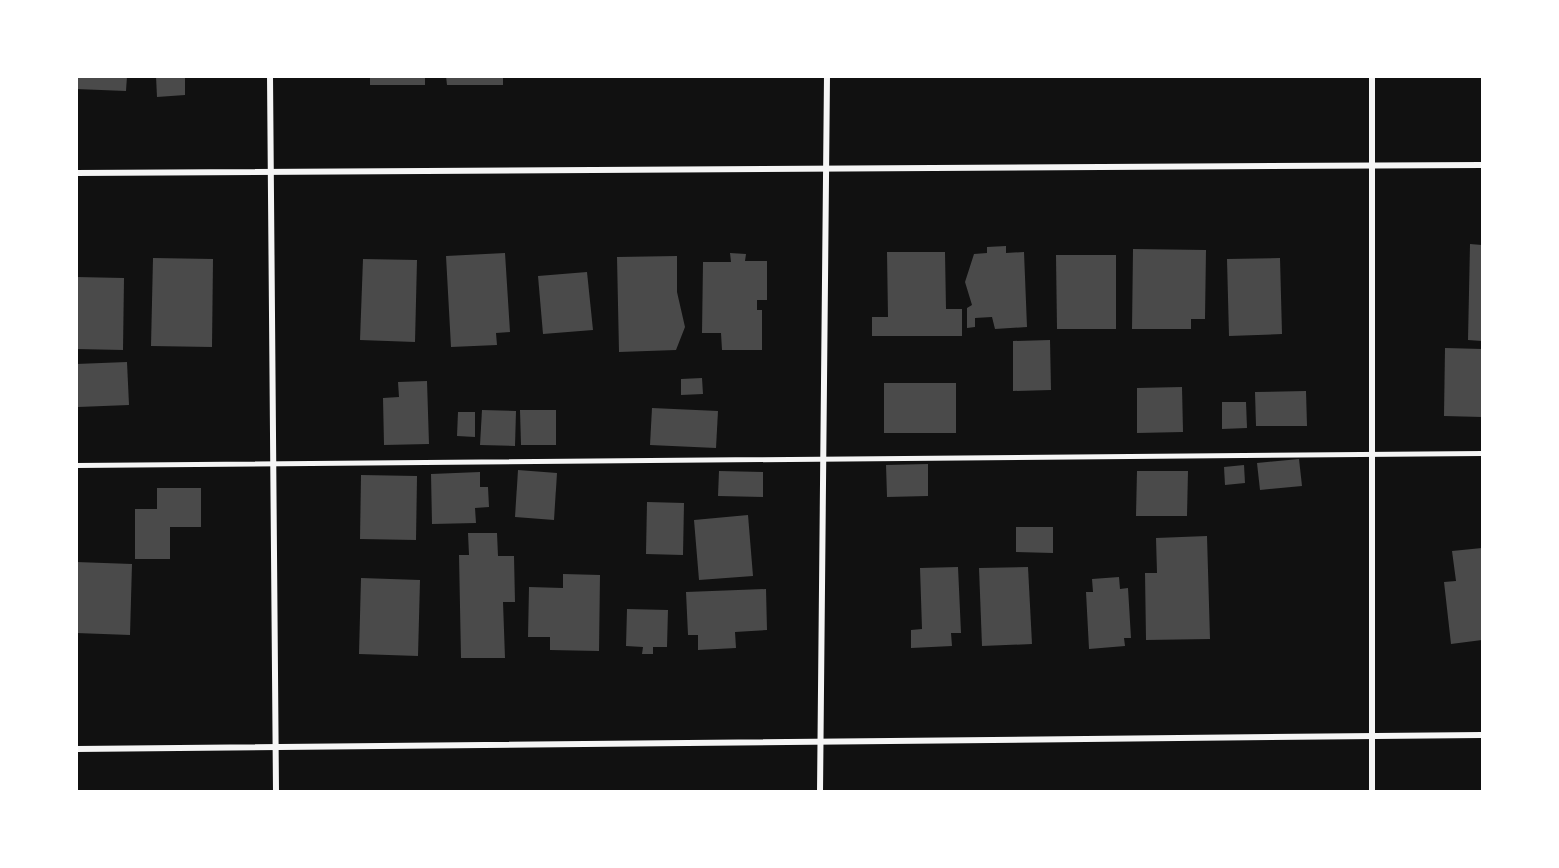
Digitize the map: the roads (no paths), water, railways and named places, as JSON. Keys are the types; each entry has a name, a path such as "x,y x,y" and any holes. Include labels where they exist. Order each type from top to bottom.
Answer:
{"street":[{"path":"270,76 269,172 276,792"},
{"path":"820,792 829,169 827,76"},
{"path":"1372,76 1372,792"},
{"path":"76,173 1482,165"},
{"path":"76,749 1482,735"}],"lane":[{"path":"76,465 1482,453"}]}
